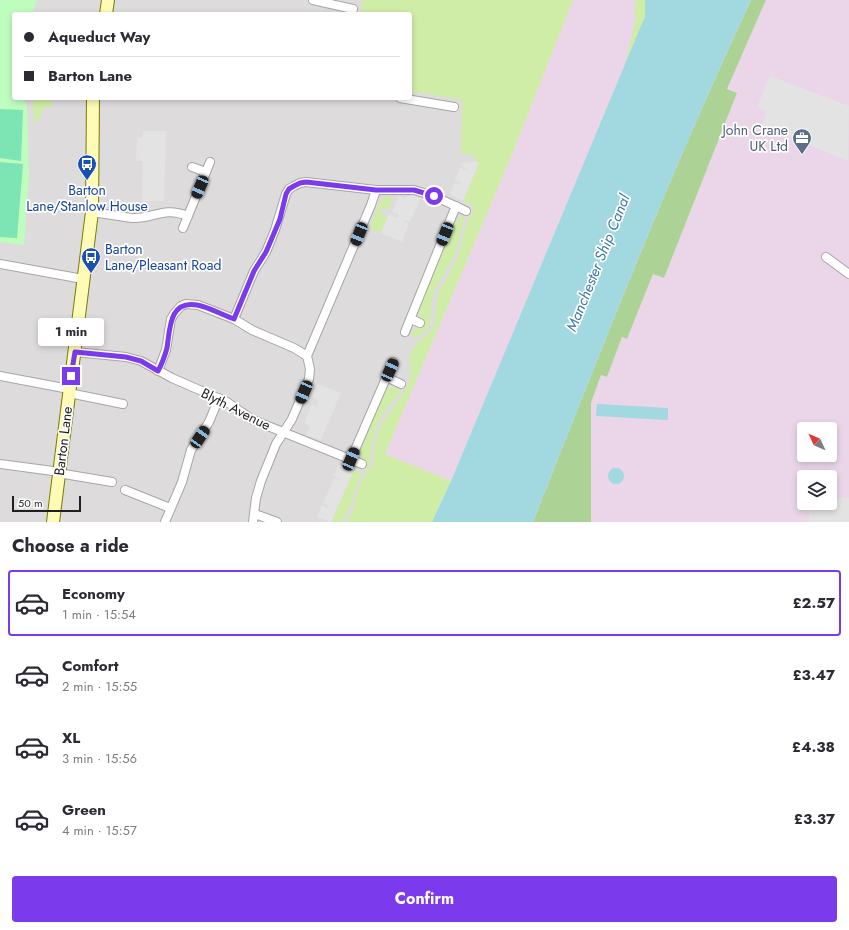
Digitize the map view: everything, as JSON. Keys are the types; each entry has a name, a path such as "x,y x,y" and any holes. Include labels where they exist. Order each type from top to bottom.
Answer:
{"main road":[{"path":"106,12 108,0"},
{"name":"Barton Lane","path":"53,522 92,212 93,100"}],"street":[{"path":"313,0 353,9"},
{"path":"412,100 454,107"},
{"path":"183,228 210,162"},
{"path":"192,167 206,172"},
{"path":"234,319 254,271 269,245 280,219 284,200 289,189 300,183 306,182 376,190 414,190 434,196 466,211"},
{"path":"277,522 254,518 256,498 261,481 276,444 292,419 309,379 310,369 307,356 376,190"},
{"path":"405,332 456,206"},
{"path":"92,212 138,219 161,212 170,211 188,216"},
{"path":"826,257 849,274"},
{"path":"0,264 83,279"},
{"path":"158,371 166,350 171,319 176,310 186,304 198,305 234,319 252,330 294,348 307,356"},
{"path":"411,319 420,323"},
{"name":"Blyth Avenue","path":"75,352 126,357 141,361 158,371 219,398 253,420 362,464"},
{"path":"351,459 393,362"},
{"path":"0,376 123,404"},
{"path":"386,377 401,384"},
{"path":"165,522 182,482 192,450 209,422 219,398"},
{"path":"0,464 53,471 112,482"},
{"path":"124,490 170,508"}],"shaded area":[{"path":"0,0 573,0 510,159 385,455 355,522 0,522"},
{"path":"573,0 645,0 645,16 451,481 385,455 510,159"},
{"path":"766,0 849,0 849,522 591,522 591,403 601,375 607,377 622,337 627,339 653,274 664,278 737,93 727,89"},
{"path":"770,76 849,106 848,161 762,126 767,111 757,107"},
{"path":"143,131 166,131 164,201 142,201 143,161 136,161 137,138 143,138"},
{"path":"464,161 469,163 474,161 479,163 463,201 450,194 455,182 460,185 461,183 455,180 460,168 467,169 461,166"},
{"path":"414,195 421,198 410,222 403,221 409,224 402,242 381,233 389,214 398,218 399,215 392,212 399,196 405,199 407,196"},
{"path":"318,384 341,393 321,440 306,435 310,426 304,423 312,404 318,407 318,400 312,397"},
{"path":"339,464 345,467 346,465 355,468 331,522 317,517 322,505 327,508 328,506 323,503 334,478 340,479 334,476"},
{"path":"837,498 849,498 849,522 809,522 809,510 837,510"}],"green space":[{"path":"0,0 36,0 33,12 12,12 12,100 23,100 27,105 29,175 24,245 0,242"},
{"path":"362,0 573,0 510,159 385,454 451,481 432,522 345,522 352,513 360,483 373,463 375,442 382,423 403,394 409,381 411,371 409,359 412,350 434,326 438,294 458,256 465,229 474,206 463,201 479,163 474,161 476,155 461,154 462,100 412,91 412,12 361,12"},
{"path":"636,0 645,0 645,16 625,64 636,17 634,13"},
{"path":"751,0 766,0 727,89 737,93 664,278 653,274 627,339 622,337 607,377 601,375 591,403 591,522 533,522 665,194 721,64"},
{"path":"32,100 52,100 52,107 42,108 42,115 39,116 39,121 34,122"},
{"path":"0,109 23,110 21,161 0,158"},
{"path":"0,162 23,164 17,238 0,237"},
{"path":"386,196 393,197 389,210 383,207 380,213 388,217 381,233 369,228 382,198"},
{"path":"465,216 455,254 434,292 430,325 425,332 416,338 410,335 415,328 421,329 424,319 419,316 418,311 455,223 459,217"},
{"path":"391,386 401,390 401,392 387,408 377,426 366,471 363,469 365,461 361,458 360,452 385,390"},
{"path":"354,470 362,473 356,487 351,506 342,521 332,521"}],"water":[{"name":"Manchester Ship Canal","path":"645,0 751,0 721,64 665,194 533,522 432,522 451,481 645,16"},
{"path":"597,404 668,408 668,420 596,416"},
{"path":"616,468 622,470 624,476 622,482 616,484 610,482 608,476 610,470"}],"place":[{"name":"John Crane UK Ltd","path":"802,155"},
{"name":"Barton Lane/Stanlow House","path":"87,181"},
{"name":"Barton Lane/Pleasant Road","path":"91,274"}],"route":[{"path":"71,376 75,352 126,357 141,361 158,371 166,350 171,319 176,310 186,304 198,305 234,319 257,264 266,252 280,219 286,194 289,189 300,183 306,182 376,190 414,190 434,196"}]}
